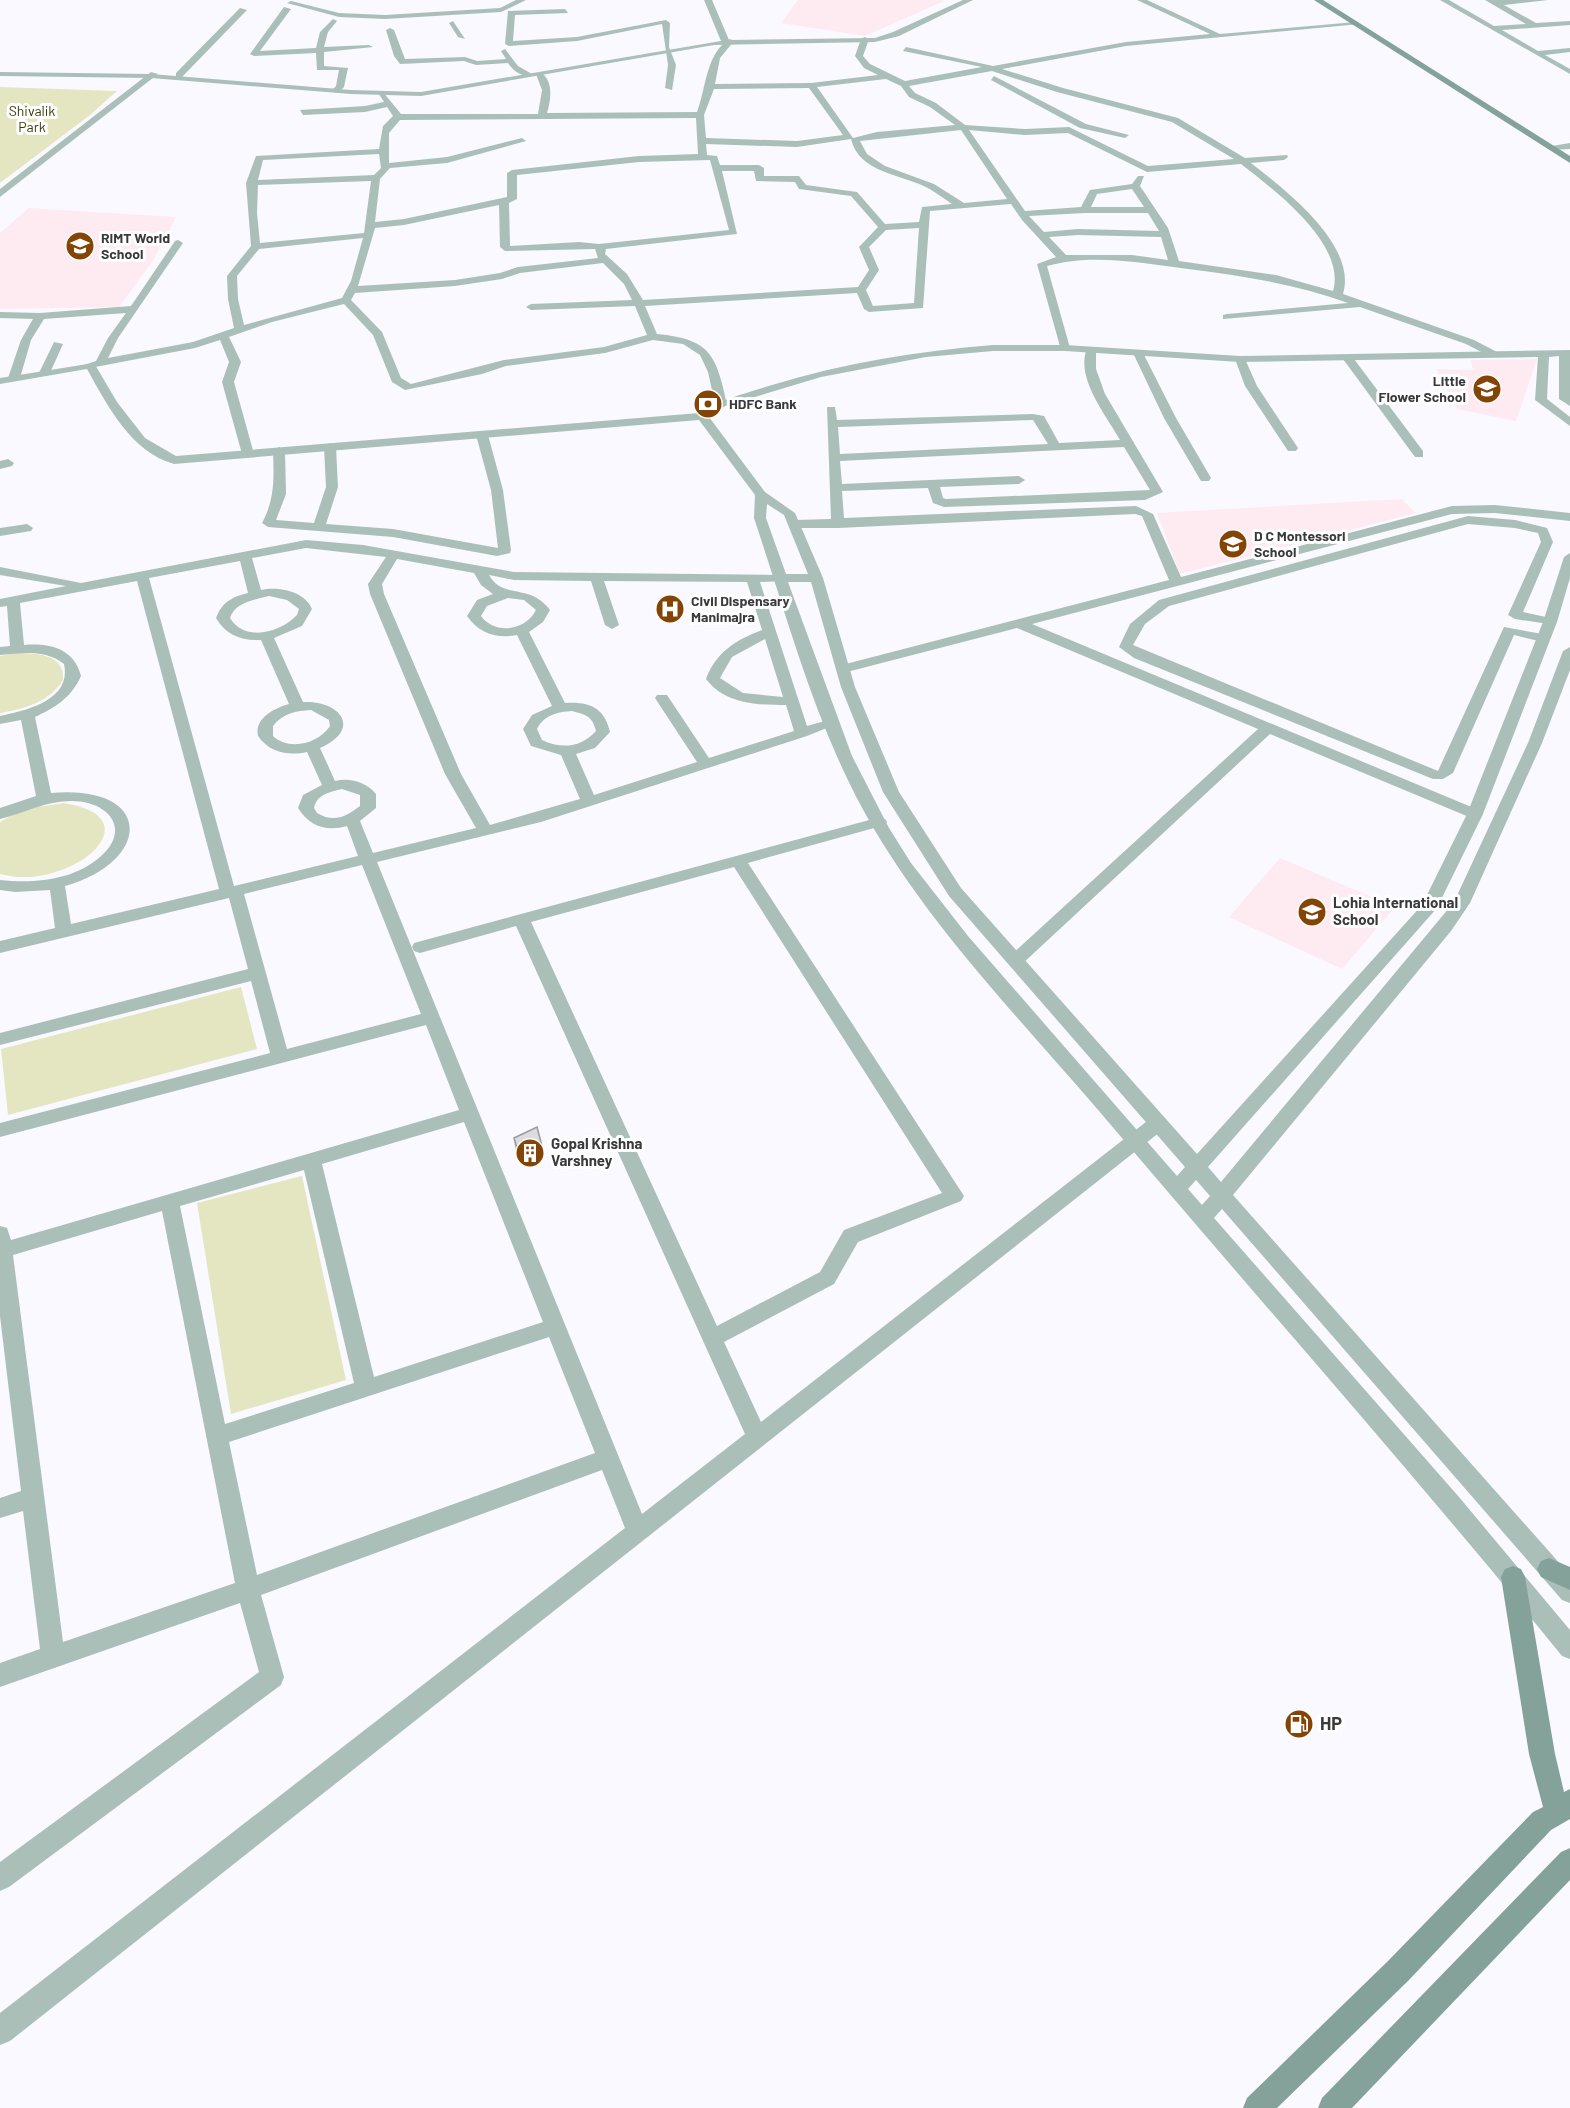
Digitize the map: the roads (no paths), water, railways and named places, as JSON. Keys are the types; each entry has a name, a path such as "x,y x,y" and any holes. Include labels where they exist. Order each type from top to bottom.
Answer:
{"main road":[{"path":"1318,0 1563,149"},
{"path":"1330,0 1563,149 1570,160"},
{"path":"1257,2108 1398,1971 1542,1821 1563,1808 1542,1754 1513,1577"},
{"path":"1332,2108 1570,1861"}],"street":[{"path":"369,47 254,54 289,6 339,15 385,17 501,10 522,0"},
{"path":"0,194 152,75 337,89 418,91 528,74 668,47 727,41 865,40 896,34 969,0"},
{"path":"1141,0 1219,36"},
{"path":"1444,0 1570,72"},
{"path":"1492,2 1544,0"},
{"path":"708,1 727,41"},
{"path":"1492,2 1534,25"},
{"path":"179,75 243,10"},
{"path":"565,11 510,14 508,44 578,39 631,23 666,22 672,65 669,88"},
{"path":"333,21 319,40 320,68 344,68 337,89"},
{"path":"498,21 519,24"},
{"path":"453,23 462,37"},
{"path":"441,24 464,23"},
{"path":"1494,28 1570,23"},
{"path":"904,84 1126,44 1356,24"},
{"path":"390,30 398,56 404,62 465,59 476,63 509,61"},
{"path":"865,40 859,56 867,66 904,84 912,95 933,105 963,127 1013,201 1063,258"},
{"path":"703,157 700,115 710,87 716,58 727,41"},
{"path":"0,73 179,75 383,94 452,91 668,47"},
{"path":"504,49 515,68 528,74"},
{"path":"906,49 991,68 1060,90 1175,120 1243,161 1282,192 1313,225 1333,256 1340,274 1337,295"},
{"path":"1537,53 1570,50"},
{"path":"979,70 1083,126 1125,135"},
{"path":"540,74 547,84 547,102 541,117"},
{"path":"710,87 811,86 887,76"},
{"path":"702,141 797,144 849,137 811,86"},
{"path":"383,94 398,117"},
{"path":"303,112 364,109 389,105"},
{"path":"0,381 195,345 346,300 352,290 370,230 376,178 385,166 384,131 392,120 398,117 700,115"},
{"path":"962,206 931,186 882,168 863,156 855,144 859,138 963,127 1025,132 1069,130 1147,169 1284,157"},
{"path":"385,166 447,160 522,141"},
{"path":"256,246 252,229 251,183 259,158 383,151"},
{"path":"240,330 233,299 232,276 256,246 370,230 504,201 512,200 512,173 639,159 714,158 734,232 628,242 601,247 579,245 508,249 505,247 504,201"},
{"path":"717,168 759,168 759,179 799,179 802,187 854,194 871,216 883,226 923,225"},
{"path":"1084,210 1093,192 1135,186 1147,169"},
{"path":"251,183 376,178"},
{"path":"1135,186 1165,234 1174,262"},
{"path":"861,290 869,309 919,306 925,210 1013,201"},
{"path":"1023,214 1084,210 1149,210"},
{"path":"861,290 874,270 864,247 883,226"},
{"path":"1041,235 1078,232 1165,234"},
{"path":"95,364 178,243"},
{"path":"601,247 599,252 604,260 624,277 653,337"},
{"path":"1065,348 1042,264 1063,258 1097,256 1174,262 1276,278 1337,295 1470,342 1495,355"},
{"path":"352,290 455,283 518,270 604,260"},
{"path":"531,308 639,305 729,296 861,290"},
{"path":"346,300 378,334 396,380 409,388 482,371 504,363 605,350 653,337 679,339 697,345 712,362 721,404"},
{"path":"1227,317 1359,304"},
{"path":"0,315 40,316 134,309"},
{"path":"14,378 26,340 40,316"},
{"path":"224,336 235,362 228,382 248,454"},
{"path":"45,373 58,344"},
{"path":"95,364 112,403 141,441 174,460 702,416 721,404 819,374 926,354 993,348 1065,348 1240,359 1567,353 1563,386 1565,399 1570,403"},
{"path":"933,484 937,500 944,503 1153,495 1157,492 1099,394 1090,369 1091,350"},
{"path":"1138,353 1170,418 1205,478"},
{"path":"1544,354 1541,400 1570,423"},
{"path":"1347,357 1419,454"},
{"path":"1240,359 1251,386 1292,448"},
{"path":"831,409 838,524"},
{"path":"702,416 761,495 789,513 795,524 816,578 859,714 891,792 955,892 1490,1501 1560,1574 1570,1592"},
{"path":"832,424 1033,417 1040,418 1056,448"},
{"path":"279,451 280,494 277,507 266,521 273,524 393,533 497,552 505,550 497,490 482,435"},
{"path":"834,458 1128,443"},
{"path":"319,526 332,487 330,447"},
{"path":"836,488 1019,480"},
{"path":"761,495 760,518 814,681 861,791 921,889 1201,1220 1513,1577 1570,1648"},
{"path":"843,669 1452,510 1495,509 1570,517"},
{"path":"795,524 1136,510 1147,514 1176,581"},
{"path":"1473,519 1538,528 1547,536 1547,542 1509,630 1444,774 1438,776 1161,664 1126,647 1126,640 1152,609 1164,603 1473,519"},
{"path":"0,532 27,528"},
{"path":"16,648 6,602 306,544 394,554 514,576 816,578"},
{"path":"394,554 375,584 377,594 453,774 486,831"},
{"path":"245,556 255,594"},
{"path":"1176,1190 1429,908 1475,814 1546,630 1570,557"},
{"path":"479,570 484,581 503,595"},
{"path":"0,571 88,586"},
{"path":"142,576 280,1057"},
{"path":"596,577 612,625"},
{"path":"752,578 802,733"},
{"path":"281,593 292,596 304,607 304,614 300,621 280,632 266,636 237,634 227,629 222,621 223,613 230,605 255,594 281,593"},
{"path":"503,595 530,597 539,603 543,610 541,618 520,630 495,631 477,623 474,616 482,603 503,595"},
{"path":"1515,615 1546,630"},
{"path":"1018,623 1475,814"},
{"path":"520,630 560,708"},
{"path":"1509,630 1546,630"},
{"path":"770,632 722,656 713,679 719,688 734,694 753,699 792,701"},
{"path":"266,636 298,706"},
{"path":"0,651 16,648 59,653 74,666 75,674 66,692 42,709 27,715 0,720"},
{"path":"1201,1220 1461,903 1535,743 1570,651"},
{"path":"662,698 706,764"},
{"path":"298,706 327,709 336,715 339,724 335,733 312,747 284,749 266,739 263,731 266,723 285,710 298,706"},
{"path":"572,707 593,712 604,724 603,732 590,744 567,751 544,747 531,736 530,729 539,716 560,708 572,707"},
{"path":"0,947 535,819 859,714"},
{"path":"27,715 44,797"},
{"path":"1015,961 1268,728"},
{"path":"312,747 330,786"},
{"path":"567,751 589,802"},
{"path":"353,785 368,794 368,808 352,820 325,824 313,820 306,814 305,806 309,798 330,786 353,785"},
{"path":"0,814 22,803 44,797 83,796 112,808 120,818 122,830 118,842 109,855 95,867 57,884 33,888 0,885"},
{"path":"352,820 366,860 638,1533"},
{"path":"420,947 879,822"},
{"path":"711,1339 827,1278 851,1236 954,1196 738,860"},
{"path":"57,884 64,932"},
{"path":"1429,908 1451,918"},
{"path":"522,919 758,1439"},
{"path":"0,1039 257,973"},
{"path":"0,1130 430,1018"},
{"path":"53,1656 1,1245 169,1200 469,1114"},
{"path":"0,2031 758,1439 1158,1123"},
{"path":"311,1159 366,1388"},
{"path":"0,1878 272,1677 248,1589 169,1200"},
{"path":"216,1437 555,1327"},
{"path":"0,1675 248,1589 608,1458"},
{"path":"0,1508 33,1498"},
{"path":"1464,1521 1490,1501"}],"place":[{"name":"RIMT World School","path":"80,246"},
{"name":"Little Flower School","path":"1487,389"},
{"name":"HDFC Bank","path":"708,404"},
{"name":"D C Montessori School","path":"1233,544"},
{"name":"Civil Dispensary Manimajra","path":"670,609"},
{"name":"Lohia International School","path":"1312,912"},
{"name":"Gopal Krishna Varshney","path":"530,1153"},
{"name":"HP","path":"1299,1724"}],"park label":[{"name":"Shivalik Park","path":"32,120"}]}
